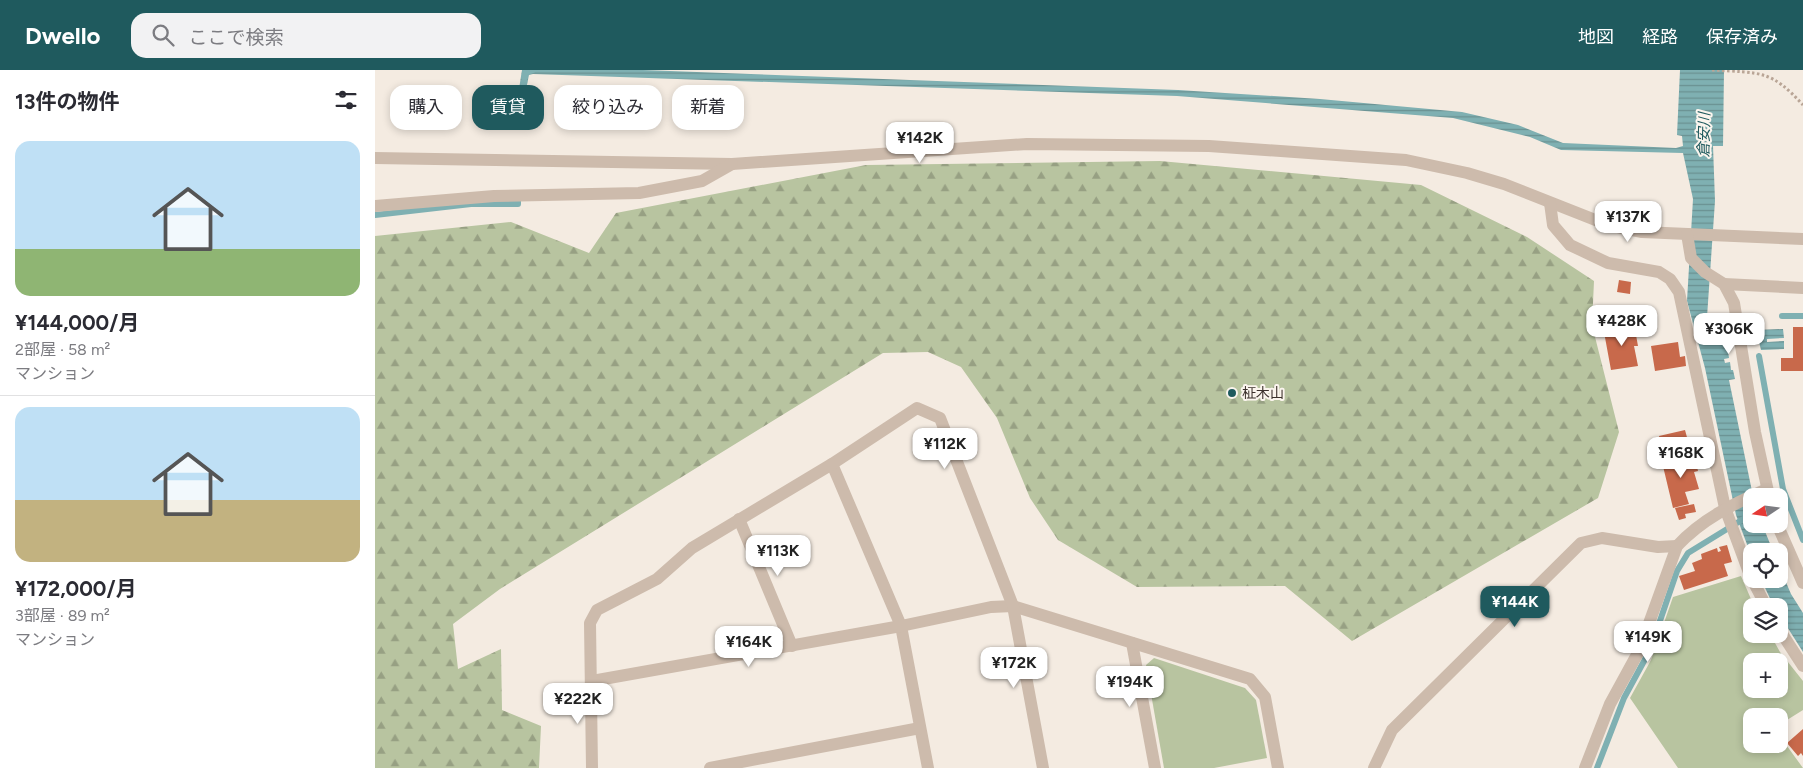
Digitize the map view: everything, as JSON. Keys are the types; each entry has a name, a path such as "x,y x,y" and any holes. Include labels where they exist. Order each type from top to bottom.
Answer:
{"street":[{"path":"375,158 731,164 1027,144 1209,146 1406,160 1467,173 1607,225 1642,232 1803,239"},
{"path":"375,206 494,196 639,193 702,181 731,164"},
{"path":"1550,203 1553,225 1570,245 1608,263 1659,272 1670,279 1679,292 1725,508 1743,558"},
{"path":"1687,234 1691,258 1705,272 1724,284 1803,288"},
{"path":"1724,284 1734,303 1755,432 1767,488"},
{"path":"592,768 590,623 597,610 657,579 692,548 832,464 917,408 940,418 1013,606 1043,768"},
{"path":"832,464 901,626 928,768"},
{"path":"1585,768 1610,704 1639,651 1677,546 1688,534 1725,508 1743,502"},
{"path":"739,519 792,646"},
{"path":"1781,533 1803,583"},
{"path":"1374,768 1392,730 1581,543 1602,538 1657,547 1677,546"},
{"path":"591,681 901,626 991,607 1013,606 1250,679 1265,697 1278,768"},
{"path":"1132,643 1155,768"},
{"path":"1788,643 1803,666"},
{"path":"710,768 920,728"}],"path":[{"path":"1712,70 1771,73 1790,88 1803,105"}],"green space":[{"path":"1160,161 1421,185 1527,237 1594,281 1592,325 1619,432 1598,498 1352,641 1285,586 1137,587 1058,540 1030,498 997,418 961,367 928,352 883,353 500,589 453,624 458,669 501,649 502,710 541,726 539,768 375,768 375,236 511,222 589,253 616,213 866,165"},
{"path":"1741,576 1743,588 1746,588 1751,598 1743,598 1743,643 1775,643 1781,653 1743,653 1743,698 1788,698 1788,662 1803,681 1803,710 1788,719 1788,708 1743,708 1743,753 1788,753 1788,747 1803,768 1678,768 1630,698 1651,660 1673,597"},
{"path":"1154,658 1245,688 1256,700 1267,758 1214,768 1164,768 1146,665"}],"water":[{"name":"倉安川","path":"522,70 643,70 1178,90 1320,99 1462,112 1518,125 1563,143 1676,148 1683,146 1682,136 1677,135 1680,70 1724,70 1723,146 1713,146 1715,201 1707,317 1710,321 1717,320 1719,337 1726,336 1729,358 1724,359 1725,363 1730,362 1735,379 1729,380 1751,488 1743,488 1743,533 1766,533 1770,543 1746,543 1736,515 1705,368 1687,301 1693,199 1683,153 1561,150 1530,137 1453,118 1177,96 533,74 529,75 527,85 520,85"},
{"path":"1783,329 1784,338 1767,339 1767,342 1784,341 1784,349 1761,350 1756,330"},
{"path":"1788,587 1803,613 1803,652 1788,628 1788,598 1770,598 1765,588"}],"building":[{"path":"1619,280 1631,282 1630,294 1617,292"},
{"path":"1634,324 1638,346 1634,346 1638,366 1611,370 1604,332"},
{"path":"1793,327 1803,327 1803,371 1781,371 1781,358 1793,358"},
{"path":"1678,342 1680,357 1685,356 1686,366 1655,371 1651,346"},
{"path":"1685,430 1691,452 1664,459 1659,436"},
{"path":"1694,454 1698,471 1694,472 1699,489 1685,492 1689,504 1673,508 1662,462"},
{"path":"1694,504 1696,512 1685,514 1686,518 1679,520 1675,508"},
{"path":"1727,545 1732,562 1724,564 1728,576 1684,590 1679,576 1695,571 1692,563 1702,559 1701,554 1717,548 1718,552 1721,551 1719,547"},
{"path":"1803,729 1803,756 1801,753 1798,756 1788,742"}],"waterway":[{"path":"524,85 525,73 533,70"},
{"path":"375,215 471,204 518,204 518,200"},
{"path":"1782,316 1803,316"},
{"path":"1759,356 1783,489 1803,540"},
{"path":"1597,768 1624,698 1650,650 1677,571 1688,553 1743,519"}],"place":[{"name":"柾木山","path":"1232,393"}]}
